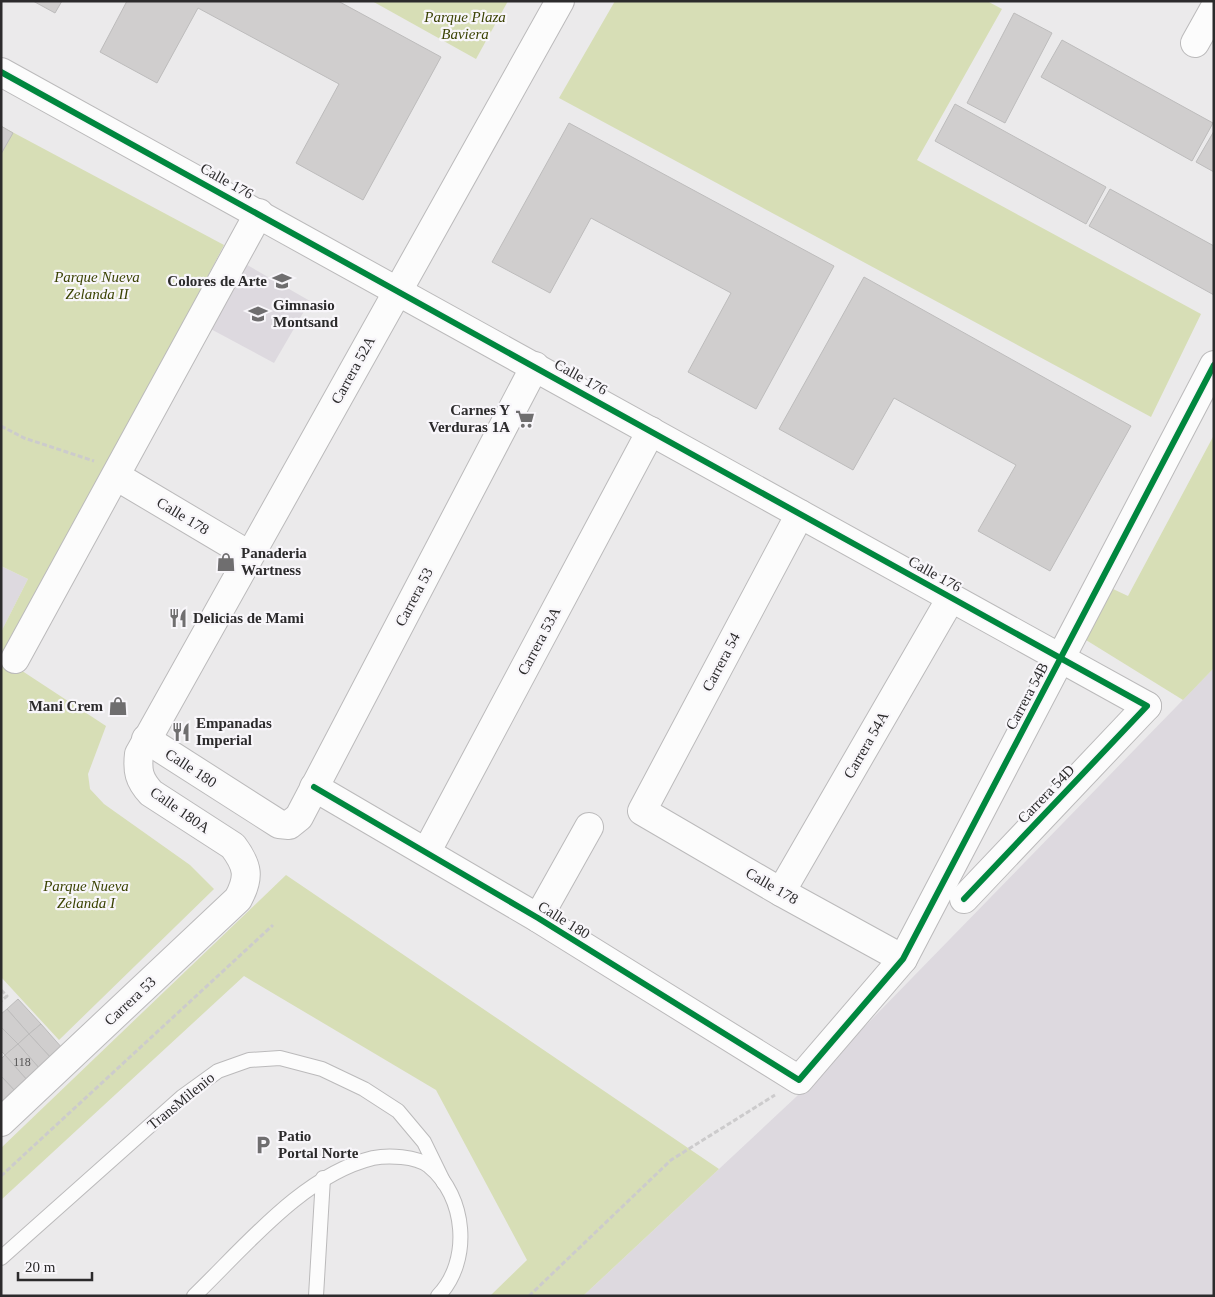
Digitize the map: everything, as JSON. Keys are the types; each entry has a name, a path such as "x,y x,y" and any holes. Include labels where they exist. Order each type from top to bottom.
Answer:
{"street":[{"name":"Carrera 52A","path":"146,739 560,1"},
{"path":"1195,43 1214,9"},
{"name":"Calle 176","path":"1,72 260,213 1147,706"},
{"path":"15,659 260,213"},
{"name":"Carrera 54B","path":"903,959 1214,365"},
{"name":"Carrera 53","path":"289,825 299,817 535,366"},
{"name":"Carrera 53A","path":"427,851 651,431"},
{"name":"Calle 178","path":"118,473 249,555"},
{"name":"Carrera 54","path":"642,811 800,514"},
{"name":"Carrera 54A","path":"781,892 951,598"},
{"name":"Carrera 54D","path":"964,899 1147,706"},
{"name":"Calle 180","path":"146,739 279,824 289,825"},
{"name":"Calle 180A","path":"146,739 139,754 137,768 141,782 151,792 233,846 243,859 246,872"},
{"name":"Calle 180","path":"314,787 427,851 538,918 799,1080"},
{"name":"Calle 178","path":"642,811 781,892 903,959"},
{"path":"538,918 589,826"},
{"name":"Carrera 53","path":"1,1122 238,899 244,887 246,872"},
{"path":"799,1080 903,959"}],"lane":[{"name":"TransMilenio","path":"1,1258 182,1097 218,1071 249,1060 280,1058 322,1069 364,1089 398,1111 424,1142 455,1205 461,1236 457,1267 438,1296"},
{"name":"TransMilenio","path":"194,1296 299,1195 323,1178 341,1169 375,1158 404,1158 427,1165 444,1183"},
{"path":"316,1296 323,1178"}],"path":[{"path":"1,426 24,438 118,473"},
{"path":"1,1176 273,925"},
{"path":"1,990 7,996 1,1001"},
{"path":"529,1296 671,1160 799,1080"}],"shaded area":[{"name":"Gimnasio Montsand","path":"242,262 310,301 274,363 207,327"},
{"path":"1,566 28,579 1,632"},
{"path":"1214,668 1214,1296 583,1296 796,1097"}],"green space":[{"name":"Parque Plaza Baviera","path":"372,1 508,1 476,59"},
{"path":"615,1 987,1 1002,9 917,160 1201,314 1151,417 559,98"},
{"path":"1,126 224,245 7,661 106,726 88,774 90,789 104,804 190,865 214,889 59,1040 1,977 1,632 28,579 1,566"},
{"path":"1214,435 1214,668 1183,700 1086,640 1113,589 1128,596"},
{"path":"286,875 719,1169 583,1296 490,1296 527,1260 436,1090 244,976 1,1200 1,1148"}],"building":[{"path":"33,1 62,1 55,13"},
{"path":"127,1 338,1 441,57 363,200 296,163 339,84 198,8 157,83 100,52"},
{"path":"1014,13 1052,33 1005,123 967,103"},
{"path":"1062,40 1213,123 1192,161 1041,77"},
{"path":"955,104 1106,187 1086,224 935,141"},
{"path":"569,123 834,266 756,409 688,372 731,293 591,218 550,293 492,262"},
{"path":"1,126 13,133 1,154"},
{"path":"1214,131 1214,172 1196,162"},
{"path":"1110,189 1214,246 1214,295 1089,226"},
{"path":"864,277 1131,426 1050,571 978,531 1016,465 894,398 853,470 779,429"},
{"path":"18,999 41,1024 29,1034 7,1009"},
{"path":"7,1009 29,1034 18,1044 1,1027 1,1014"},
{"path":"41,1024 63,1049 51,1058 29,1034"},
{"path":"1,1027 18,1044 5,1055 1,1051"},
{"path":"29,1034 51,1058 40,1069 18,1044"},
{"path":"18,1044 40,1069 27,1080 5,1055"},
{"path":"5,1055 27,1080 15,1091 1,1076 1,1059"},
{"path":"1,1076 15,1091 2,1103 1,1102"}],"cycle path":[{"path":"1,72 1147,706 964,899"},
{"path":"314,787 538,918 799,1080 903,959 1214,365"}],"place":[{"name":"Colores de Arte","path":"282,281"},
{"name":"Gimnasio Montsand","path":"258,314"},
{"name":"Carnes Y Verduras 1A","path":"525,419"},
{"name":"Panaderia Wartness","path":"226,562"},
{"name":"Delicias de Mami","path":"178,618"},
{"name":"Mani Crem","path":"118,706"},
{"name":"Empanadas Imperial","path":"181,732"},
{"name":"Patio Portal Norte","path":"263,1145"}],"park label":[{"name":"Parque Nueva Zelanda II","path":"97,286"},
{"name":"Parque Nueva Zelanda I","path":"86,894"}]}
